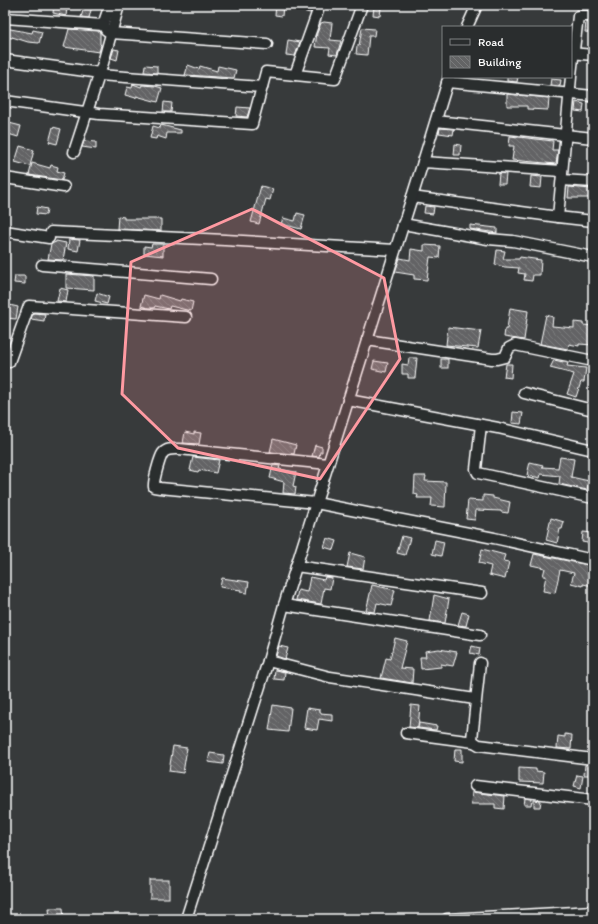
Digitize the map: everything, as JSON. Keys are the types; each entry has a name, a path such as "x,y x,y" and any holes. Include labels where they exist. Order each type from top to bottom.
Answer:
{"street":[{"path":"103,25 110,5"},
{"path":"74,152 119,5"},
{"path":"295,75 320,5"},
{"path":"5,101 106,114 252,124 266,72 335,79 362,5"},
{"path":"467,26 477,5"},
{"path":"593,16 578,16 572,53 593,55"},
{"path":"5,18 103,25"},
{"path":"103,25 106,30 111,33 267,44"},
{"path":"5,60 99,74 262,87"},
{"path":"558,217 571,78"},
{"path":"186,919 268,661 296,566 448,79 593,96"},
{"path":"436,121 593,138"},
{"path":"423,162 562,175 593,182"},
{"path":"5,178 64,187"},
{"path":"412,197 593,221"},
{"path":"403,224 513,241 593,257"},
{"path":"5,231 50,235 225,240 395,250"},
{"path":"42,265 211,279"},
{"path":"5,361 9,362 29,306 186,317"},
{"path":"367,340 492,359 504,357 509,348 515,345 593,361"},
{"path":"524,393 593,410"},
{"path":"348,400 481,425 593,450"},
{"path":"481,425 476,469 478,473 593,498"},
{"path":"328,464 179,449 168,450 163,453 153,481 154,487 160,488 316,503 494,538 593,560"},
{"path":"296,566 482,593"},
{"path":"284,605 480,635"},
{"path":"268,661 330,677 476,699"},
{"path":"474,742 472,739 480,663"},
{"path":"406,733 474,742 479,745 593,759"},
{"path":"476,786 593,800"},
{"path":"447,919 593,911"}],"highlighted area":[{"path":"252,209 384,278 400,359 320,479 178,448 122,394 131,262"}],"building":[{"path":"54,5 67,8 66,16 53,13"},
{"path":"85,5 92,6 89,18 81,17"},
{"path":"276,5 283,6 282,16 275,15"},
{"path":"287,5 313,5 310,13 287,7"},
{"path":"374,7 381,8 380,16 373,15"},
{"path":"586,22 593,22 593,33 585,32"},
{"path":"321,23 332,23 330,40 341,41 337,55 329,54 330,48 315,47 317,33"},
{"path":"5,28 32,33 33,30 42,32 39,43 28,42 12,37 5,37"},
{"path":"362,28 375,29 374,36 369,36 367,55 356,54"},
{"path":"69,29 99,31 101,45 99,52 64,47"},
{"path":"288,40 300,42 295,56 286,55"},
{"path":"114,49 119,50 117,60 111,58"},
{"path":"145,65 157,66 157,73 144,72"},
{"path":"188,65 199,69 200,66 217,71 218,66 236,70 234,78 185,75"},
{"path":"507,78 518,78 517,82 507,81"},
{"path":"551,79 561,80 560,86 550,85"},
{"path":"133,84 141,87 142,85 162,88 158,102 136,96 136,98 125,95 127,87 132,88"},
{"path":"507,94 549,98 548,110 527,109 527,106 507,106"},
{"path":"164,102 172,103 171,112 163,112"},
{"path":"576,102 584,104 583,112 575,111"},
{"path":"237,107 250,108 247,117 236,116"},
{"path":"5,122 21,126 18,137 5,133"},
{"path":"161,125 181,130 181,133 167,133 166,139 157,136 156,139 150,138 153,126 160,128"},
{"path":"53,127 61,129 57,144 49,142"},
{"path":"440,128 454,129 453,135 439,133"},
{"path":"510,136 553,141 552,150 558,150 556,164 512,160 514,146 509,146"},
{"path":"84,141 96,142 96,149 82,147"},
{"path":"455,144 461,145 460,155 454,155"},
{"path":"20,146 34,150 30,166 15,162"},
{"path":"32,163 50,168 51,165 58,167 57,171 64,173 62,180 29,175"},
{"path":"499,173 506,174 505,184 498,184"},
{"path":"531,176 542,177 541,188 530,187"},
{"path":"261,186 273,189 270,200 266,199 259,224 251,222"},
{"path":"569,187 591,189 591,198 568,198"},
{"path":"425,206 434,207 433,214 424,213"},
{"path":"37,207 47,209 46,215 36,214"},
{"path":"297,213 305,215 301,229 281,224 283,218 295,221"},
{"path":"118,216 124,217 124,219 161,219 161,231 117,229"},
{"path":"470,225 497,228 497,233 470,229"},
{"path":"69,239 80,240 78,251 68,249"},
{"path":"56,241 66,243 63,260 48,259 51,244"},
{"path":"152,244 163,244 163,256 144,254 144,246 151,247"},
{"path":"424,245 440,246 439,258 430,257 427,280 414,279 414,275 395,272 400,258 410,260 411,249 424,251"},
{"path":"497,250 505,251 503,259 519,259 520,257 541,260 540,275 533,275 532,281 524,280 525,274 518,273 519,268 495,265"},
{"path":"66,274 94,276 94,290 66,288"},
{"path":"15,276 25,276 25,284 14,283"},
{"path":"60,288 68,290 66,302 57,301"},
{"path":"97,293 109,297 107,304 95,301"},
{"path":"144,295 159,299 160,295 180,301 181,299 193,302 191,311 170,306 169,309 155,306 154,308 148,308 141,306"},
{"path":"5,304 18,307 16,319 5,318"},
{"path":"510,308 528,311 524,340 504,337 505,329 507,329"},
{"path":"33,313 45,314 44,321 31,319"},
{"path":"546,315 553,317 552,326 574,328 574,322 593,326 593,345 579,344 579,346 569,344 568,349 540,344"},
{"path":"448,327 481,331 478,348 446,345"},
{"path":"409,358 417,358 415,378 408,378 408,374 402,374 402,364 408,365"},
{"path":"441,359 448,359 448,368 441,368"},
{"path":"554,360 568,363 567,366 586,368 584,382 581,382 576,397 567,394 574,374 550,368"},
{"path":"374,361 388,363 386,372 372,369"},
{"path":"506,364 512,364 511,378 504,377"},
{"path":"513,412 523,413 521,424 512,423"},
{"path":"185,432 194,434 194,432 201,433 199,444 183,443"},
{"path":"273,439 296,445 294,454 270,452"},
{"path":"315,445 322,447 322,452 320,452 319,457 312,456"},
{"path":"193,457 219,460 216,473 190,470"},
{"path":"560,457 574,459 571,477 589,481 587,490 559,484 560,476 541,474 540,478 527,475 530,462 543,465 542,467 558,468"},
{"path":"273,465 280,466 279,469 296,472 293,486 296,487 295,494 283,493 284,482 270,478"},
{"path":"415,476 426,476 425,481 446,482 445,507 431,506 432,498 417,498 418,495 414,494"},
{"path":"483,495 493,496 493,498 510,502 508,513 501,511 476,510 475,520 466,519 468,500 483,501"},
{"path":"551,518 564,522 562,529 560,529 557,543 546,540"},
{"path":"583,532 593,533 593,544 582,542"},
{"path":"402,536 410,538 405,555 397,553"},
{"path":"327,538 337,541 334,550 324,547"},
{"path":"435,540 444,542 441,556 432,554"},
{"path":"482,549 505,555 503,561 509,562 505,579 489,575 491,566 479,563"},
{"path":"350,553 365,557 363,569 347,567"},
{"path":"534,554 593,566 593,586 583,584 583,586 571,583 574,573 560,570 555,593 543,591 546,576 543,576 545,568 531,565"},
{"path":"310,577 324,580 325,577 332,578 330,589 324,588 321,604 296,600 298,590 307,592"},
{"path":"222,578 249,582 247,593 240,592 241,590 220,587"},
{"path":"372,585 395,590 391,606 377,603 375,612 366,611"},
{"path":"434,595 449,599 445,623 430,621"},
{"path":"462,612 469,614 466,626 458,625"},
{"path":"395,638 407,641 400,668 413,669 412,683 381,678 386,658 390,659"},
{"path":"279,646 288,648 285,659 276,656"},
{"path":"472,646 480,648 479,655 470,653"},
{"path":"439,649 457,652 453,666 441,664 441,667 421,669 420,657 426,657 425,651"},
{"path":"275,670 285,672 284,680 274,679"},
{"path":"273,705 291,708 288,732 269,730"},
{"path":"411,705 420,706 418,728 409,727"},
{"path":"307,708 320,710 320,713 332,714 332,721 319,719 317,730 304,728"},
{"path":"419,723 437,726 436,730 418,728"},
{"path":"565,734 572,735 571,749 557,748 558,736 565,737"},
{"path":"173,746 187,748 183,773 169,771"},
{"path":"455,749 462,749 462,762 454,761"},
{"path":"210,753 224,755 223,764 208,762"},
{"path":"585,765 592,765 591,775 584,775"},
{"path":"519,768 536,769 536,771 544,772 543,783 519,782"},
{"path":"577,775 583,776 581,788 574,786"},
{"path":"472,792 505,796 504,809 495,808 495,804 471,804"},
{"path":"525,798 532,799 531,805 524,805"},
{"path":"534,800 541,801 540,807 534,807"},
{"path":"150,880 169,880 169,898 150,898"},
{"path":"49,908 63,908 64,919 50,919"}]}
